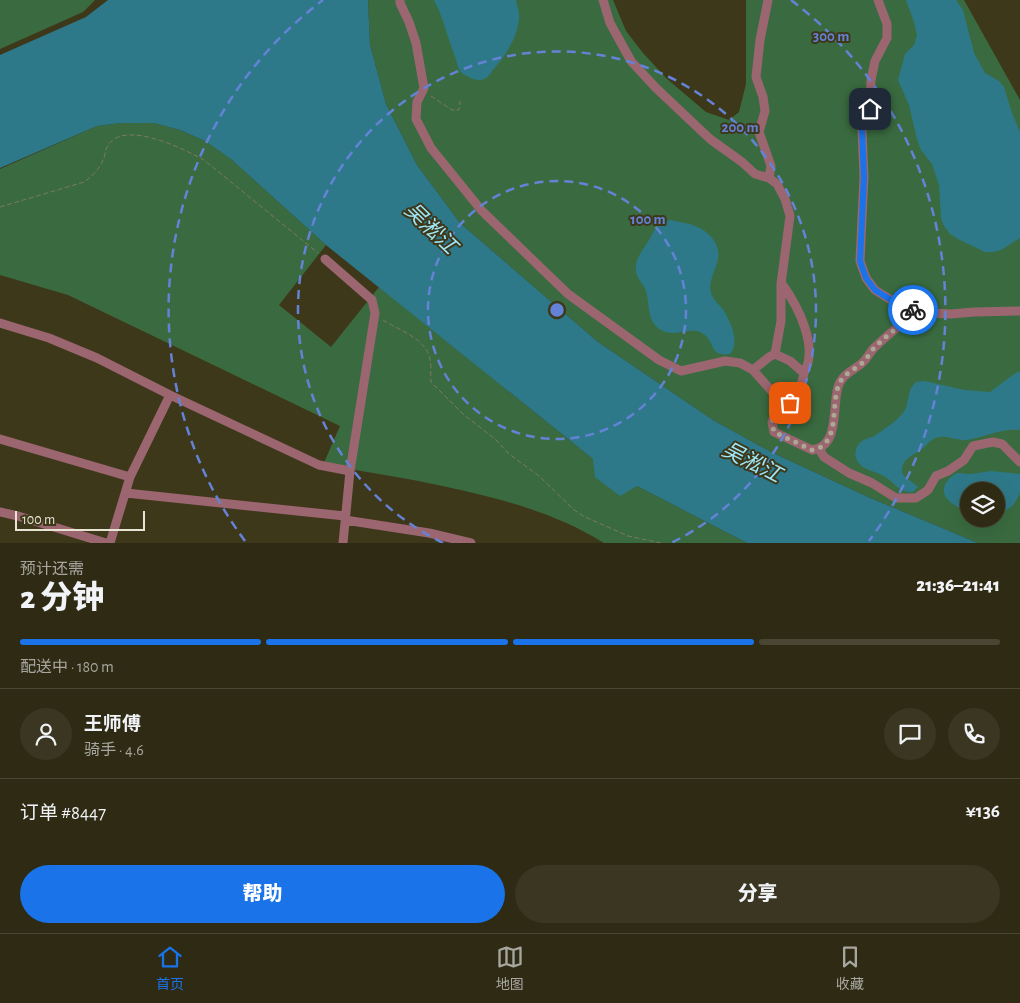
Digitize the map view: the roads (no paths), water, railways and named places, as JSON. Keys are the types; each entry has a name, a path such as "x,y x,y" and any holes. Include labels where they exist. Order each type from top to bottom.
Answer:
{"street":[{"path":"400,0 410,22 416,43 424,88 416,102 416,118 431,148 482,211 568,294 659,360 681,371 725,361 740,362 753,370 776,396 778,407 772,422 774,432 812,450 818,449 827,442 832,431 838,386 845,375 863,362 874,348 916,312"},
{"path":"602,0 610,23 631,61 710,140 742,162 755,174 769,178 777,184 785,199 790,216 781,284 781,321 775,354"},
{"path":"768,0 759,48 756,78 765,111 759,132 771,166 769,178"},
{"path":"878,0 887,24 887,38 876,61 871,80 870,109 862,129 864,177 860,261 866,278 875,290 896,303 916,312 950,314 1020,311"},
{"path":"325,259 372,300 374,313 350,471 342,543"},
{"path":"778,407 790,403 799,394 804,373 809,364 808,334 792,297 781,284"},
{"path":"0,323 49,338 81,351 319,465 350,471"},
{"path":"753,370 769,356 775,354 790,360 804,373"},
{"path":"110,543 130,477 170,395"},
{"path":"0,439 130,477"},
{"path":"818,449 824,457 849,473 872,483 896,498 916,498 928,490 936,476 948,471 964,460 972,446 993,442 1002,444 1020,462"},
{"path":"126,493 345,518 471,543"},
{"path":"0,512 106,543"}],"water":[{"name":"吴淞江","path":"108,0 368,0 370,45 386,104 417,165 460,223 598,342 713,420 771,452 868,497 978,543 747,543 637,486 620,496 595,477 593,459 326,245 232,160 205,141 180,130 154,123 121,123 97,126 0,168 0,55 86,17"},
{"path":"434,0 516,0 519,16 516,33 506,52 487,77 476,80 461,72"},
{"path":"906,0 956,0 963,10 974,53 985,73 999,81 1004,87 1020,132 1020,238 1001,250 985,252 950,234 944,226 941,218 939,185 932,164 921,150 909,105 898,80 905,54 914,45 917,35"},
{"path":"670,220 693,225 703,230 712,238 717,246 718,260 710,286 711,293 724,311 732,327 734,344 730,354 715,351 709,340 702,333 697,331 667,332 655,325 651,318 646,291 638,277 636,262 656,228 663,222"},
{"path":"1017,372 1020,372 1020,430 1000,431 967,440 943,437 932,440 904,463 902,471 904,476 918,487 913,492 904,491 884,476 865,468 857,461 855,454 859,444 876,435 900,416 907,405 910,390 916,382 925,381 964,390 990,392"},
{"path":"991,471 1020,474 1020,492 1017,500 1009,509 1005,510 1005,482 960,482 960,508 948,500 945,496 944,488 948,480 957,473 971,474"}]}
